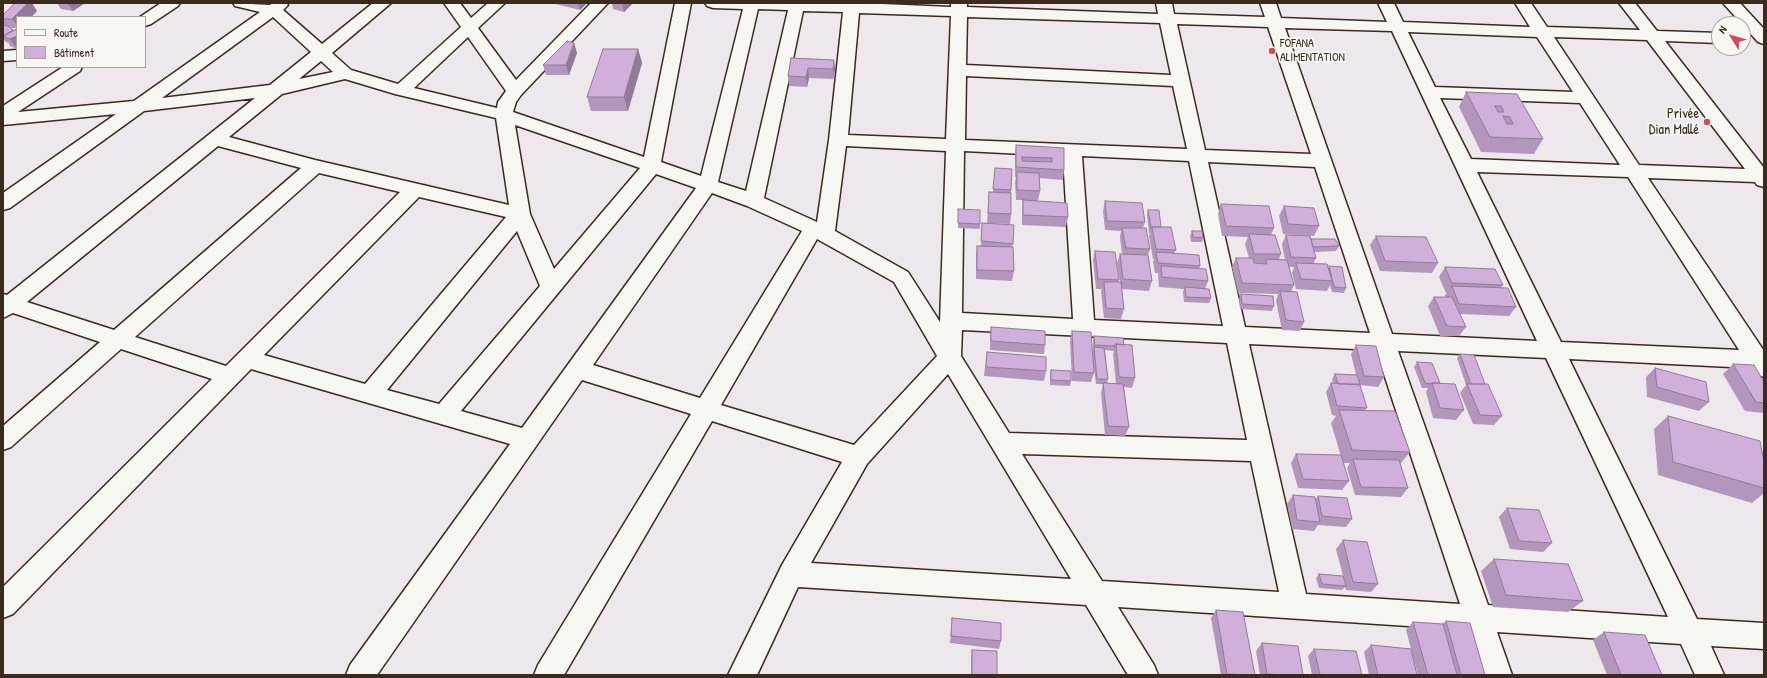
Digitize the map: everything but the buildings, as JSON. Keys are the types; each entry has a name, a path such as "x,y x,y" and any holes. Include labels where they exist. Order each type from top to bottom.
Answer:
{"street":[{"path":"146,20 172,3"},
{"path":"241,3 278,6 322,53 345,74 401,90 504,115 651,167 754,201 819,232 901,277 1144,675"},
{"path":"5,305 383,3"},
{"path":"452,3 515,91"},
{"path":"401,90 497,3"},
{"path":"551,287 520,214 504,115 507,102 515,91 600,3"},
{"path":"444,415 651,167 683,3"},
{"path":"713,3 1271,13 1397,27 1711,38"},
{"path":"1386,3 1710,675"},
{"path":"1523,3 1762,363"},
{"path":"1628,3 1763,177"},
{"path":"1731,3 1764,40"},
{"path":"360,675 708,185 751,4"},
{"path":"754,201 797,4"},
{"path":"548,675 706,409 819,232 838,140 852,5"},
{"path":"3,203 278,6"},
{"path":"742,675 791,574 858,457 950,357 959,7"},
{"path":"1166,11 1295,606"},
{"path":"1271,13 1498,675"},
{"path":"1751,39 1764,40"},
{"path":"3,56 16,55"},
{"path":"3,114 72,68"},
{"path":"957,70 1182,82"},
{"path":"3,119 138,106 275,90 345,74"},
{"path":"1429,92 1585,98"},
{"path":"214,139 315,166 520,214"},
{"path":"838,140 1322,161"},
{"path":"1072,150 1084,327"},
{"path":"1464,165 1763,177"},
{"path":"3,440 315,166"},
{"path":"3,606 415,189"},
{"path":"370,394 520,214"},
{"path":"5,305 117,339 230,376"},
{"path":"951,321 1553,350 1762,363"},
{"path":"248,359 527,440"},
{"path":"578,369 858,457"},
{"path":"1003,443 1262,451"},
{"path":"791,574 1764,636"}],"place":[{"name":"FOFANA ALIMENTATION","path":"1272,51"},
{"name":"Privée Dian Mallé","path":"1707,122"}]}
